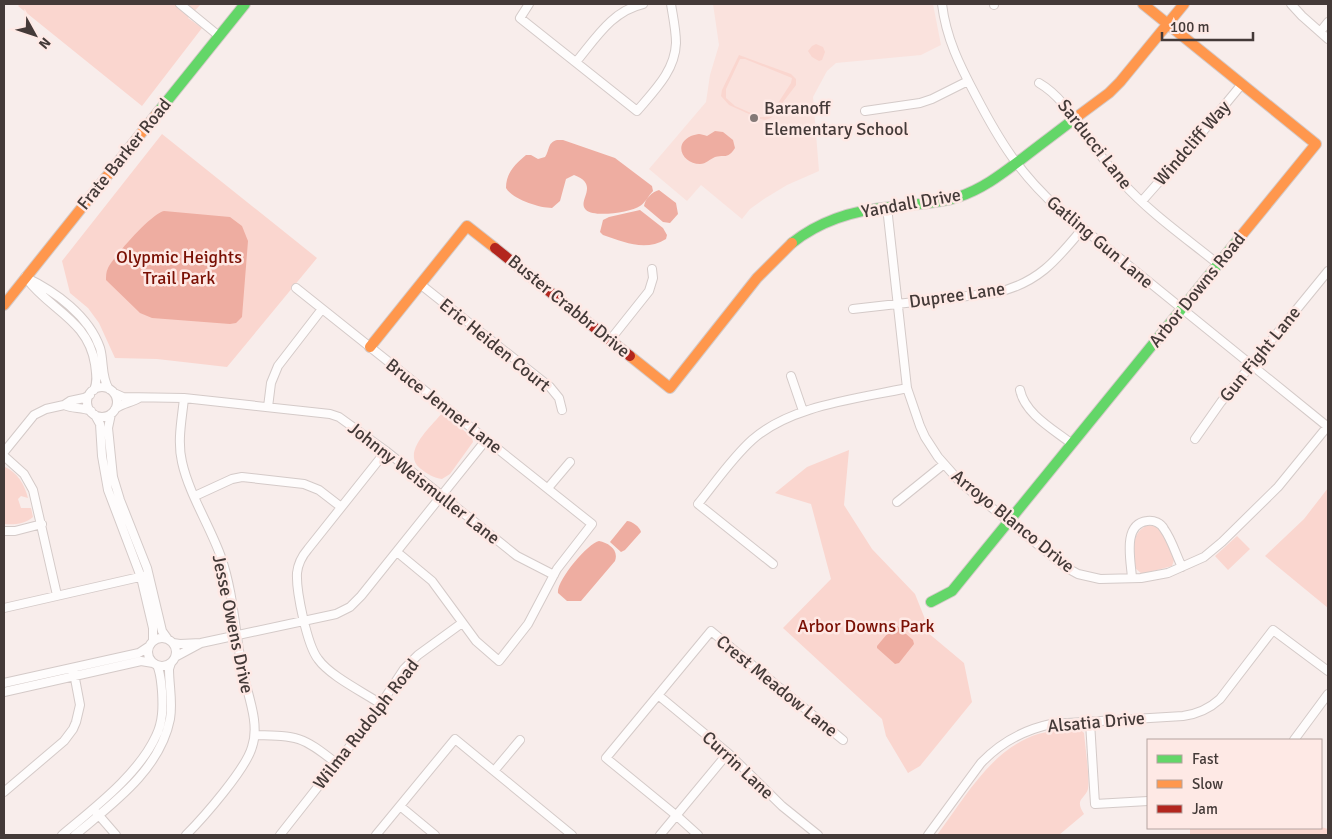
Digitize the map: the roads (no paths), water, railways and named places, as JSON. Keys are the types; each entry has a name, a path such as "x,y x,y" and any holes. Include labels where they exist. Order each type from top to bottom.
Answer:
{"street":[{"path":"180,4 219,36"},
{"name":"Frate Barker Road","path":"4,305 245,4"},
{"path":"529,4 520,18 637,111 663,80 674,56 676,33 671,4"},
{"path":"576,62 614,17 627,9 643,4"},
{"name":"Gatling Gun Lane","path":"942,4 950,43 968,81 998,138 1016,164 1039,191 1328,427"},
{"name":"Arbor Downs Road","path":"931,602 947,596 952,591 1316,144 1143,4"},
{"name":"Yandall Drive","path":"670,388 765,268 807,231 835,218 856,212 942,201 962,196 992,182 1109,93 1184,4"},
{"path":"1291,4 1328,38"},
{"path":"1320,32 1328,22"},
{"path":"865,111 920,103 968,81"},
{"name":"Sarducci Lane","path":"1039,82 1054,93 1114,172 1142,201 1218,264"},
{"name":"Windcliff Way","path":"1142,201 1242,84"},
{"name":"Arroyo Blanco Drive","path":"887,207 907,388 920,426 930,446 944,464 971,492 1057,562 1078,574 1100,579 1156,576 1204,557 1289,475 1328,427"},
{"name":"Buster Crabbr Drive","path":"420,284 467,226 670,388"},
{"name":"Dupree Lane","path":"853,309 994,293 1025,283 1036,277 1060,256 1083,228"},
{"path":"610,340 649,291 653,278 652,269"},
{"name":"Gun Fight Lane","path":"1195,439 1221,402 1328,271"},
{"path":"25,277 40,284 70,307 90,328 100,348 105,382 117,401 108,423 114,477 120,500 142,552 153,628 148,657 155,664 161,675 163,705 157,735 151,746 126,778 75,835"},
{"path":"25,277 34,290 70,318 88,342 94,360 97,379 88,403 100,424 102,456 108,490 145,575 162,631 176,649 169,669 171,706 165,736 150,762 123,794 62,835"},
{"path":"370,347 420,284"},
{"name":"Eric Heiden Court","path":"420,284 550,387 559,398 562,410"},
{"name":"Bruce Jenner Lane","path":"296,288 592,524 561,563 554,575"},
{"path":"268,407 271,383 278,366 322,309"},
{"path":"791,376 803,411"},
{"path":"4,452 34,415 46,409 84,398 91,392 101,388 111,391"},
{"path":"773,564 698,504 754,438 772,426 803,411 907,388"},
{"path":"1020,390 1029,410 1072,444"},
{"name":"Johnny Weismuller Lane","path":"111,391 118,396 184,398 330,414 339,417 386,451 517,556 554,575"},
{"name":"Johnny Weismuller Lane","path":"113,412 119,406 139,398"},
{"name":"Jesse Owens Drive","path":"184,398 180,431 181,456 185,473 221,557 255,735 252,748 243,765 211,807 186,835"},
{"path":"64,405 71,408 80,408 103,417 113,412"},
{"path":"4,692 139,653 159,638 180,644 201,643 336,614 350,607 397,552 486,440"},
{"path":"381,704 331,672 318,660 311,647 304,621 298,586 298,572 300,563 308,549 386,451"},
{"path":"4,456 19,469 31,484 42,524 57,595"},
{"path":"548,488 570,462"},
{"path":"897,502 944,464"},
{"path":"195,496 232,480 250,478 312,486 341,508"},
{"path":"1132,578 1131,534 1137,525 1148,521 1158,523 1165,529 1182,567"},
{"path":"4,531 15,531 42,524"},
{"path":"397,552 432,581 481,646 500,661 528,624 554,575"},
{"path":"4,608 145,575"},
{"name":"Wilma Rudolph Road","path":"280,835 369,722 397,678 411,662 462,623"},
{"name":"Alsatia Drive","path":"928,835 986,758 1014,737 1038,726 1193,715 1208,709 1225,693 1273,630 1328,671"},
{"name":"Crest Meadow Lane","path":"658,695 710,631 843,740"},
{"path":"4,683 141,661 164,666 201,643"},
{"path":"4,792 64,741 73,729 80,705 74,672"},
{"path":"1295,739 1328,694"},
{"path":"658,695 606,758 698,835"},
{"name":"Currin Lane","path":"658,695 728,753 789,812 818,835"},
{"path":"1090,722 1096,804 1147,801"},
{"path":"255,735 300,738 336,763"},
{"path":"376,835 455,739 572,835"},
{"path":"494,771 520,740"},
{"path":"660,835 728,753"},
{"path":"400,806 435,835"},
{"path":"96,812 116,835"}],"place":[{"name":"Baranoff Elementary School","path":"754,118"}],"park label":[{"name":"Olypmic Heights Trail Park","path":"179,267"},
{"name":"Arbor Downs Park","path":"866,626"}]}
